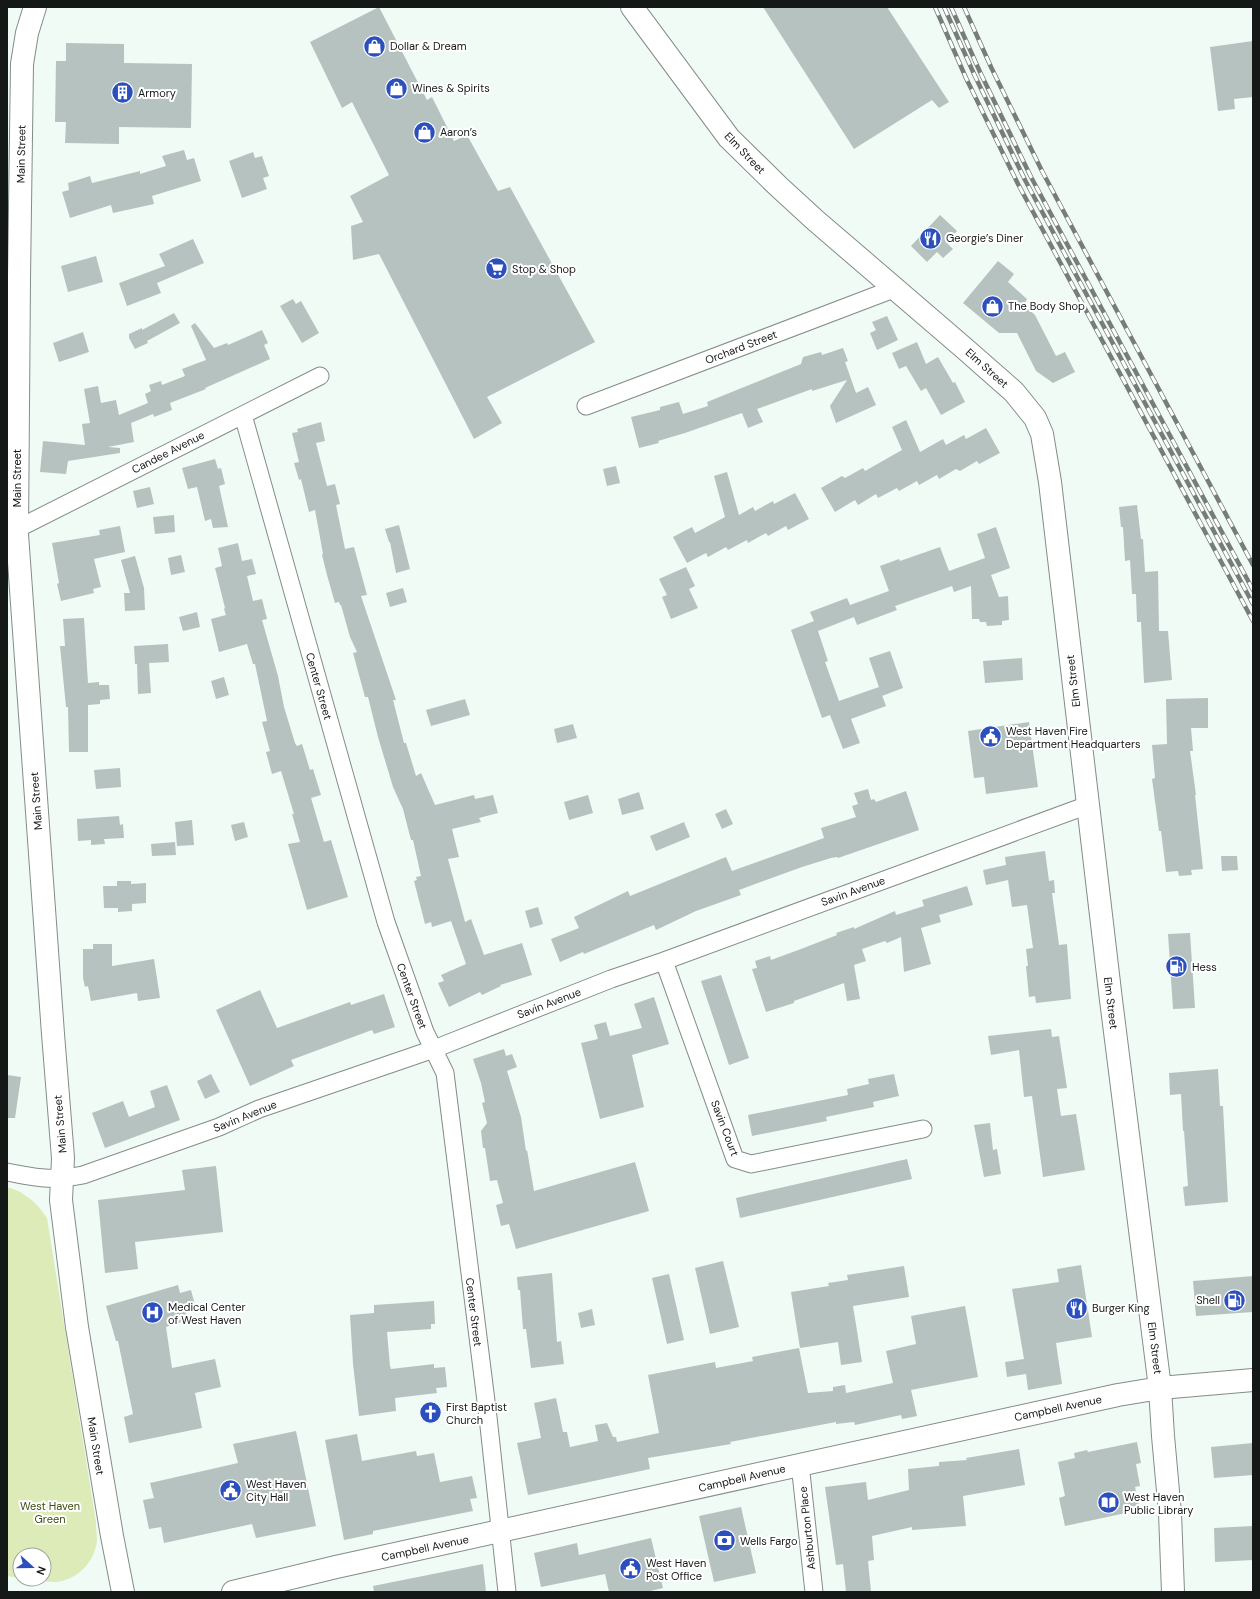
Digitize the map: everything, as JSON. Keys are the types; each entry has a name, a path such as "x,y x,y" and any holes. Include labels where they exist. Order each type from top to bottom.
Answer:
{"main road":[{"name":"Main Street","path":"35,7 26,38 22,64 18,278 17,528 52,1034 63,1158 62,1200 77,1327 112,1536 123,1592"},
{"name":"Elm Street","path":"632,7 729,138 779,188 1014,392 1035,418 1042,434 1046,456 1113,1019 1160,1388 1169,1508 1173,1592"},
{"name":"Campbell Avenue","path":"233,1592 336,1567 501,1532 800,1464 1118,1395 1160,1388 1253,1380"}],"street":[{"name":"Orchard Street","path":"586,406 896,288"},
{"name":"Candee Avenue","path":"17,528 320,376"},
{"name":"Center Street","path":"243,415 386,922 425,1032 445,1073 488,1417 507,1592"},
{"name":"Savin Avenue","path":"7,1172 43,1179 62,1179 83,1176 219,1127 259,1109 434,1049 611,979 664,961 1088,805"},
{"name":"Savin Court","path":"664,961 734,1159 751,1164 923,1129"},
{"name":"Ashburton Place","path":"800,1464 814,1592"}],"green space":[{"name":"West Haven Green","path":"7,1187 25,1195 47,1218 96,1522 97,1541 88,1563 77,1574 64,1581 52,1582 52,1547 12,1547 12,1577 7,1576"}],"building":[{"path":"379,7 427,100 432,97 454,141 467,135 498,191 510,187 595,342 487,397 502,423 474,439 379,254 353,260 351,226 363,222 350,196 389,175 352,102 342,108 310,42"},
{"path":"763,7 887,7 949,102 939,108 932,100 854,149"},
{"path":"1253,41 1253,97 1234,99 1235,109 1218,111 1210,47"},
{"name":"Armory","path":"66,43 124,44 124,63 192,64 191,128 119,127 119,144 65,143 66,122 55,122 56,61 66,61"},
{"path":"184,150 187,160 194,158 201,181 152,196 154,204 113,213 111,205 70,218 62,192 69,190 68,183 90,176 92,183 140,171 140,174 166,166 162,156"},
{"path":"253,152 255,158 262,156 269,176 263,178 267,189 242,198 229,161"},
{"path":"940,215 957,231 946,242 953,249 943,258 937,252 927,262 911,246"},
{"path":"193,239 204,263 157,283 161,293 127,306 119,283 165,266 159,254"},
{"path":"96,256 103,282 68,292 61,266"},
{"path":"998,261 1014,274 1008,282 1027,299 1024,305 1035,315 1056,356 1065,352 1075,372 1053,383 1036,371 1017,333 999,333 963,303"},
{"path":"293,299 296,304 301,301 319,333 302,343 280,306"},
{"path":"174,313 180,323 147,341 148,343 135,349 129,338 129,334 142,328 142,330"},
{"path":"887,316 898,340 877,350 870,333 876,330 872,322"},
{"path":"195,323 214,348 227,343 228,345 262,330 268,343 264,345 270,359 205,388 206,389 170,403 172,410 154,417 153,414 131,423 134,442 108,447 120,448 120,453 68,461 66,474 40,472 43,441 85,445 82,424 90,423 84,389 98,386 101,403 116,400 119,415 148,403 145,394 151,391 149,385 161,381 162,385 185,376 182,369 206,360 191,326"},
{"path":"83,332 89,352 59,362 53,343"},
{"path":"917,342 926,364 938,357 953,383 955,382 965,402 941,415 926,388 921,391 906,366 899,369 892,353"},
{"path":"843,348 848,361 845,362 856,393 868,387 876,405 836,423 830,406 847,380 812,391 812,389 757,409 763,422 748,428 742,413 658,441 659,443 639,448 631,417 660,410 660,407 679,402 683,414 708,406 707,402 801,364 803,357 821,352 822,355"},
{"path":"906,420 920,452 943,439 946,445 964,435 966,439 986,428 1000,453 979,464 977,461 960,471 956,469 939,479 937,475 919,485 917,481 899,491 897,488 878,498 876,494 858,505 855,500 835,512 821,488 842,476 845,478 863,468 865,471 902,450 892,427"},
{"path":"321,422 325,441 316,443 327,486 335,484 340,504 336,505 345,549 354,547 367,595 361,596 396,700 393,700 404,743 406,743 416,776 421,773 435,805 474,795 475,799 493,795 498,813 479,818 481,822 452,829 459,857 448,859 465,922 471,919 484,955 522,943 532,975 500,985 501,986 482,995 480,992 449,1007 438,983 444,981 441,975 466,964 451,921 432,927 431,922 425,924 414,881 417,880 416,877 421,876 413,840 411,840 403,809 393,787 368,697 365,697 353,653 357,652 350,637 341,605 339,602 335,603 322,555 315,510 309,512 301,479 299,480 294,463 299,462 292,433 298,432 297,429"},
{"path":"215,459 218,469 221,468 225,484 219,486 228,527 213,528 211,519 205,521 197,487 188,489 182,468"},
{"path":"616,466 620,483 607,486 603,469"},
{"path":"727,472 739,515 753,507 755,511 773,501 774,504 795,493 809,519 788,530 786,526 768,536 766,533 748,543 747,540 728,550 726,547 708,557 706,553 687,563 673,537 692,527 695,533 725,517 714,476"},
{"path":"150,487 154,504 137,508 133,491"},
{"path":"1137,505 1141,539 1143,539 1145,572 1158,571 1159,631 1168,631 1172,680 1144,683 1141,622 1137,622 1136,594 1132,594 1130,560 1125,561 1123,527 1121,527 1119,507"},
{"path":"174,515 175,532 155,534 153,517"},
{"path":"399,525 410,569 396,573 390,542 385,529"},
{"path":"120,526 125,552 94,559 101,587 93,589 94,593 61,601 57,584 59,583 52,543 100,535 99,530"},
{"path":"996,527 1010,568 991,575 999,597 1008,596 1009,620 1002,621 1002,625 987,626 986,622 980,622 979,619 972,619 971,586 954,592 952,586 895,606 897,610 857,625 854,617 818,631 828,661 825,662 839,701 879,687 886,706 851,719 860,743 843,749 830,715 822,718 791,630 814,621 810,612 847,598 850,605 889,591 880,566 899,559 900,561 940,547 949,571 985,558 977,534"},
{"path":"238,543 242,561 252,559 256,574 247,576 253,601 262,599 267,619 262,620 278,676 284,707 295,743 297,746 302,744 310,770 313,769 321,795 311,798 324,842 331,840 348,897 307,910 288,844 300,842 292,814 294,814 281,771 272,774 266,752 270,751 262,722 267,721 255,664 253,664 247,644 219,652 211,619 226,615 215,568 222,566 218,548"},
{"path":"181,555 185,572 171,575 168,558"},
{"path":"135,556 144,588 145,610 125,611 124,593 130,593 121,560"},
{"path":"686,567 695,586 689,589 698,608 671,619 662,597 667,595 659,579"},
{"path":"403,588 407,602 390,607 386,593"},
{"path":"197,612 200,627 183,631 179,617"},
{"path":"84,618 88,683 99,682 99,685 109,685 110,699 100,700 100,704 88,705 88,752 69,752 68,707 66,707 60,646 65,646 63,619"},
{"path":"168,644 169,662 149,663 151,693 138,694 137,664 135,664 134,646"},
{"path":"890,651 903,688 882,696 869,658"},
{"path":"1022,658 1023,680 985,683 983,661"},
{"path":"224,677 229,695 216,699 211,681"},
{"path":"1208,698 1208,728 1191,728 1193,751 1190,751 1203,869 1191,870 1192,875 1179,876 1178,871 1166,872 1152,779 1155,778 1152,745 1167,744 1166,699"},
{"path":"465,699 470,715 431,726 426,710"},
{"path":"1029,722 1038,787 986,794 984,777 974,778 968,731"},
{"path":"573,724 577,738 557,743 554,729"},
{"path":"120,768 121,787 96,789 94,770"},
{"path":"868,789 871,800 874,799 876,802 906,791 919,830 838,858 831,858 802,867 739,890 741,895 696,911 656,930 654,925 584,954 583,952 560,962 551,939 579,928 574,917 628,891 630,896 726,857 732,871 824,838 821,828 856,817 852,806 858,804 854,793"},
{"path":"639,792 644,809 622,815 618,799"},
{"path":"588,795 593,813 569,820 564,802"},
{"path":"726,809 733,824 722,829 715,814"},
{"path":"119,816 120,825 123,824 124,838 104,839 105,844 91,845 91,840 78,841 77,819"},
{"path":"192,820 194,845 177,846 175,822"},
{"path":"244,822 248,837 235,841 231,825"},
{"path":"684,822 690,837 656,851 650,836"},
{"path":"175,842 176,855 152,856 151,844"},
{"path":"1045,851 1049,881 1054,880 1055,893 1052,893 1059,945 1067,944 1071,999 1036,1003 1035,996 1029,997 1026,966 1028,966 1026,949 1033,948 1027,905 1012,907 1008,880 986,885 983,870 1006,865 1005,857"},
{"path":"1221,856 1237,856 1238,870 1222,871"},
{"path":"117,881 131,881 131,884 146,883 146,903 132,904 132,911 118,912 118,908 104,908 103,886 117,886"},
{"path":"967,886 973,905 939,915 941,922 921,928 931,964 904,972 901,937 887,943 885,941 862,949 866,961 854,965 860,999 847,1001 844,983 794,1001 794,1003 766,1012 752,969 757,968 755,961 770,956 771,960 837,935 836,933 854,927 854,929 895,911 896,915 924,906 922,900"},
{"path":"538,907 543,924 530,928 525,911"},
{"path":"1190,933 1195,1008 1173,1009 1168,934"},
{"path":"93,944 112,944 112,966 154,959 160,998 138,1001 137,993 91,1001 88,986 85,987 83,978 83,949 93,949"},
{"path":"721,975 749,1058 729,1065 701,981"},
{"path":"260,990 277,1028 350,1002 351,1005 384,994 395,1027 374,1034 372,1030 291,1060 294,1066 250,1086 216,1010"},
{"path":"654,997 669,1044 632,1055 644,1107 600,1119 581,1043 598,1039 594,1025 606,1022 610,1036 642,1028 634,1004"},
{"path":"1051,1029 1052,1037 1059,1036 1067,1088 1057,1089 1061,1116 1076,1114 1085,1170 1043,1177 1032,1096 1024,1097 1019,1050 991,1055 988,1036"},
{"path":"504,1049 506,1056 512,1054 517,1067 507,1071 521,1117 534,1191 635,1162 649,1211 516,1249 509,1224 501,1226 496,1205 503,1203 497,1180 490,1181 481,1131 487,1123 482,1103 485,1102 481,1083 473,1059"},
{"path":"1218,1069 1220,1106 1223,1106 1228,1202 1185,1206 1183,1187 1188,1186 1181,1094 1170,1095 1169,1073"},
{"path":"211,1074 220,1092 205,1099 197,1081"},
{"path":"894,1074 899,1096 873,1102 874,1107 826,1117 827,1121 752,1136 748,1115 848,1095 847,1089 869,1084 868,1079"},
{"path":"7,1075 21,1077 15,1118 7,1118"},
{"path":"167,1085 180,1120 105,1148 92,1113 123,1101 129,1117 155,1107 150,1091"},
{"path":"990,1123 993,1150 997,1149 1001,1174 984,1177 974,1125"},
{"path":"907,1159 912,1179 740,1218 736,1198"},
{"path":"216,1166 223,1232 135,1242 138,1269 105,1273 98,1200 185,1190 182,1170"},
{"path":"723,1261 739,1327 710,1334 695,1268"},
{"path":"1081,1265 1092,1337 1056,1343 1062,1384 1028,1390 1026,1374 1007,1377 1005,1362 1024,1359 1012,1289 1059,1282 1057,1269"},
{"path":"904,1266 909,1297 853,1306 862,1362 841,1365 838,1342 800,1348 791,1292 829,1286 828,1283 848,1280 847,1275"},
{"path":"552,1273 557,1342 561,1341 564,1364 531,1368 526,1329 523,1329 520,1290 518,1290 517,1277"},
{"path":"669,1274 684,1340 667,1344 652,1278"},
{"path":"1253,1276 1253,1312 1196,1316 1193,1281"},
{"path":"178,1285 180,1293 191,1290 196,1309 186,1313 188,1320 166,1327 172,1368 215,1359 221,1387 195,1393 202,1428 129,1443 124,1417 133,1414 118,1341 116,1341 106,1306"},
{"path":"434,1301 435,1324 431,1324 431,1329 387,1332 390,1366 391,1369 434,1364 434,1368 445,1367 447,1387 436,1388 437,1393 395,1398 396,1411 359,1416 353,1364 350,1315 374,1313 374,1305"},
{"path":"965,1306 978,1377 911,1390 917,1416 902,1419 901,1415 855,1425 854,1422 836,1424 836,1422 730,1442 731,1444 648,1458 650,1469 528,1495 517,1443 541,1438 534,1403 556,1398 563,1432 567,1432 570,1447 598,1441 595,1425 607,1423 613,1437 616,1437 617,1442 659,1433 648,1375 715,1362 716,1368 753,1361 752,1357 799,1348 808,1393 833,1391 833,1387 845,1385 846,1393 893,1383 886,1351 916,1344 911,1316"},
{"path":"592,1309 595,1325 581,1328 578,1313"},
{"name":"West Haven City Hall","path":"296,1431 316,1526 256,1538 252,1524 164,1543 161,1527 149,1529 143,1500 154,1498 150,1483 238,1463 233,1444"},
{"path":"357,1434 362,1461 416,1451 417,1456 434,1453 440,1482 472,1476 477,1498 470,1499 473,1511 373,1531 373,1534 344,1540 325,1440"},
{"path":"1137,1442 1141,1463 1136,1464 1140,1486 1135,1487 1140,1510 1065,1526 1059,1498 1065,1496 1058,1462 1075,1458 1074,1453 1087,1450 1088,1452"},
{"path":"1253,1443 1253,1475 1214,1478 1211,1447"},
{"path":"1019,1449 1025,1485 963,1496 966,1526 912,1530 912,1527 872,1536 874,1560 868,1561 871,1592 846,1592 843,1564 836,1565 825,1487 866,1482 868,1500 909,1490 908,1469 939,1466 939,1462 967,1460 966,1458"},
{"path":"741,1507 756,1573 714,1582 699,1516"},
{"path":"1253,1526 1253,1560 1215,1562 1214,1528"},
{"path":"651,1538 663,1588 646,1592 609,1592 605,1574 541,1587 534,1553 577,1543 579,1555"},
{"path":"483,1564 486,1592 374,1592 373,1586"}],"railway":[{"path":"935,7 966,78 1018,184 1253,621"},
{"path":"944,7 974,74 1025,180 1253,604"},
{"path":"951,7 980,72 1031,177 1253,590"},
{"path":"964,7 991,67 1042,171 1253,565"}],"place":[{"name":"Dollar & Dream","path":"374,46"},
{"name":"Wines & Spirits","path":"396,88"},
{"name":"Armory","path":"123,93"},
{"name":"Aaron’s","path":"425,132"},
{"name":"Georgie’s Diner","path":"931,238"},
{"name":"Stop & Shop","path":"496,269"},
{"name":"The Body Shop","path":"992,306"},
{"name":"West Haven Fire Department Headquarters","path":"990,737"},
{"name":"Hess","path":"1176,967"},
{"name":"Shell","path":"1235,1300"},
{"name":"Burger King","path":"1076,1308"},
{"name":"Medical Center of West Haven","path":"152,1313"},
{"name":"First Baptist Church","path":"431,1413"},
{"name":"West Haven City Hall","path":"230,1490"},
{"name":"West Haven Public Library","path":"1109,1503"},
{"name":"Wells Fargo","path":"724,1541"},
{"name":"West Haven Post Office","path":"631,1569"}]}
